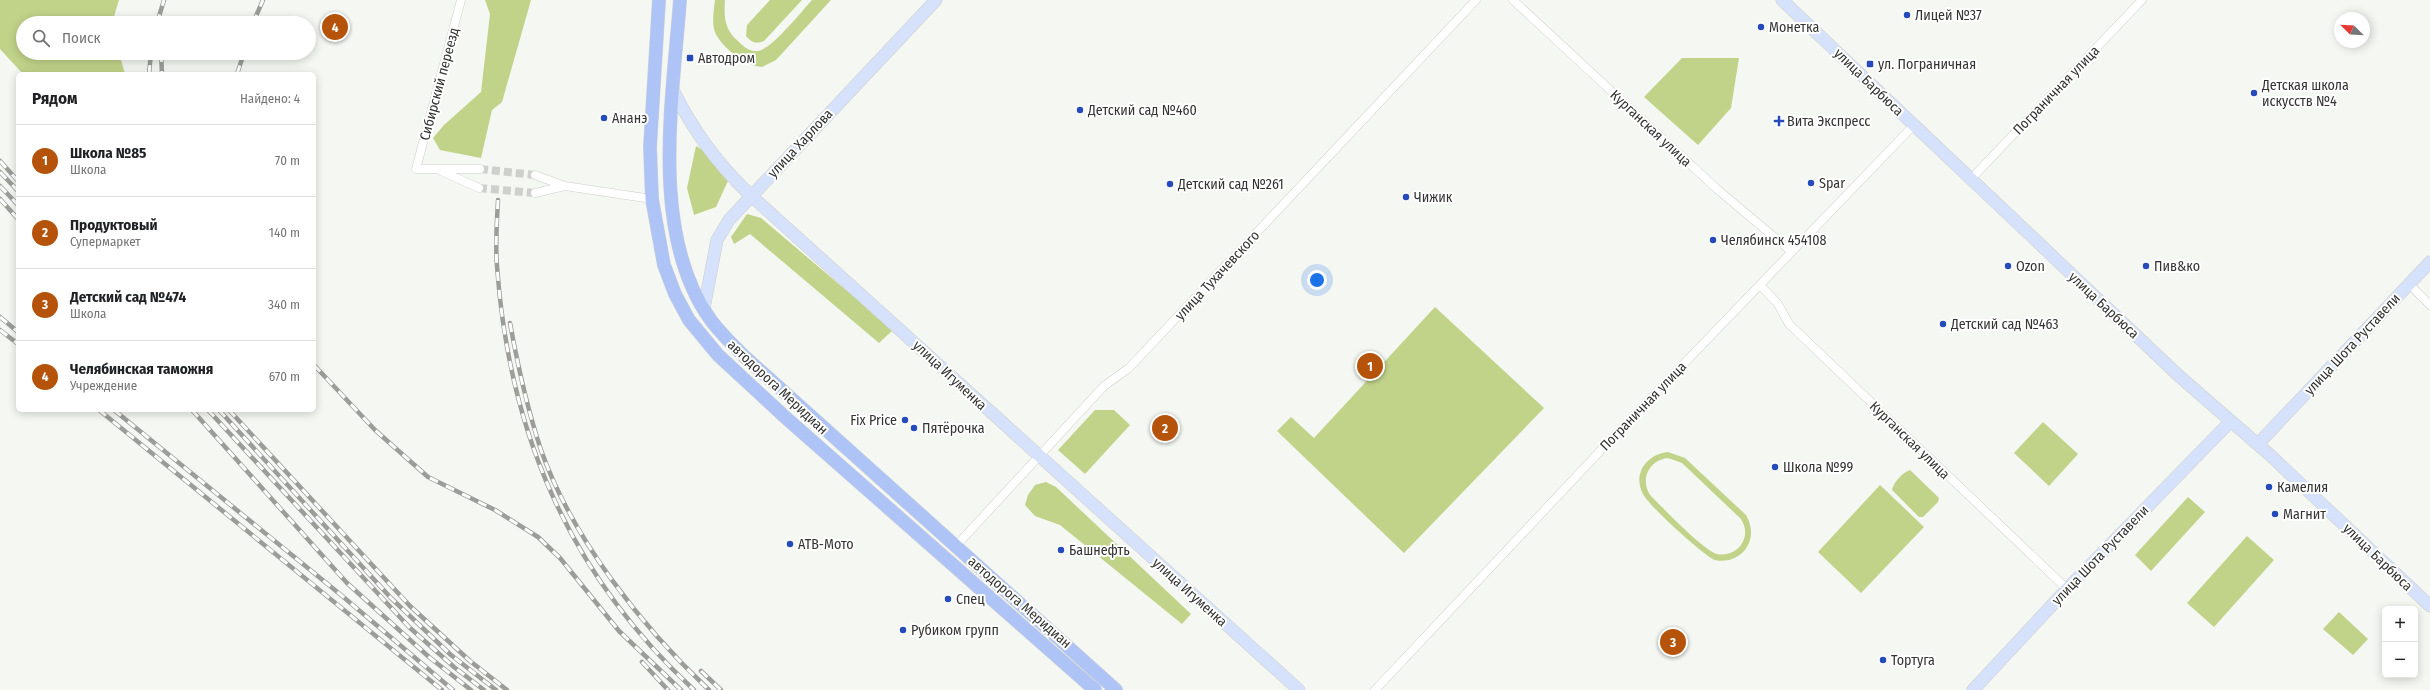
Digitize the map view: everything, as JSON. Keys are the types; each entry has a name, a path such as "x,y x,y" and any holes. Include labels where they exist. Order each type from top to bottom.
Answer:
{"main road":[{"name":"автодорога Меридиан","path":"659,0 650,147 652,199 664,265 675,294 689,320 704,339 785,417 1095,690"},
{"name":"автодорога Меридиан","path":"680,0 669,146 671,198 679,244 691,284 704,308 724,336 745,357 1116,690"}],"street":[{"name":"Сибирский переезд","path":"438,170 416,169 461,0"},
{"name":"улица Харлова","path":"704,308 717,240 729,220 936,0"},
{"name":"улица Тухачевского","path":"955,547 1104,386 1129,368 1476,0"},
{"name":"Курганская улица","path":"1513,0 1717,189 1792,252"},
{"name":"улица Барбюса","path":"1782,0 2230,422 2258,444 2430,606"},
{"name":"Пограничная улица","path":"1971,179 2142,0"},
{"name":"улица Игуменка","path":"674,92 687,119 703,144 751,195 1299,690"},
{"name":"Пограничная улица","path":"1375,690 1914,125"},
{"path":"438,170 480,170"},
{"path":"438,170 479,188"},
{"path":"535,175 565,186 652,199"},
{"path":"535,194 565,186"},
{"name":"улица Шота Руставели","path":"2258,444 2430,262"},
{"path":"2409,284 2430,305"},
{"name":"Курганская улица","path":"1760,285 1778,304 1789,324 2067,589"},
{"name":"улица Шота Руставели","path":"1973,690 2067,589 2230,422"}],"green space":[{"path":"0,0 119,0 114,16 16,16 16,60 121,60 124,72 21,72 0,49"},
{"path":"485,0 531,0 502,102 492,110 481,158 440,150 433,138 444,125 481,92 490,14"},
{"path":"715,0 725,0 726,23 734,37 750,50 758,51 771,44 812,0 831,0 776,60 762,67 755,66 740,59 721,42 713,26"},
{"path":"770,0 802,0 764,41 756,43 746,36 747,25"},
{"path":"1682,58 1739,58 1731,108 1698,145 1644,97"},
{"path":"696,146 703,150 728,181 716,207 694,215 687,188"},
{"path":"747,214 761,218 893,330 879,343 750,234 734,244 731,237"},
{"path":"1435,307 1544,408 1404,553 1277,431 1291,417 1314,438"},
{"path":"1095,410 1114,410 1130,425 1085,474 1058,450"},
{"path":"2043,422 2078,454 2049,486 2014,453"},
{"path":"1668,452 1685,458 1746,515 1751,527 1751,535 1747,547 1741,554 1729,560 1715,560 1700,550 1665,519 1647,500 1640,487 1639,479 1644,466 1648,461 1660,454","holes":["1668,458 1682,463 1741,519 1745,528 1745,535 1741,545 1734,551 1727,554 1717,554 1711,551 1683,528 1650,495 1647,489 1646,477 1651,466 1656,462"]},
{"path":"1910,470 1939,498 1938,502 1923,517 1919,517 1892,490 1894,484 1899,478"},
{"path":"1046,482 1056,487 1191,614 1182,624 1060,525 1035,516 1025,505 1028,495 1035,485"},
{"path":"1880,485 1924,527 1861,593 1818,552"},
{"path":"2188,497 2205,512 2151,571 2135,555"},
{"path":"2247,536 2274,560 2214,627 2187,603"},
{"path":"2339,612 2368,639 2353,655 2323,629"}],"tunnel":[{"path":"480,169 535,175"},
{"path":"479,188 535,193"}],"railway":[{"path":"159,16 164,0"},
{"path":"256,16 263,0"},
{"path":"149,72 150,60"},
{"path":"161,60 162,72"},
{"path":"238,72 242,60"},
{"path":"0,161 16,179"},
{"path":"0,172 16,189"},
{"path":"0,186 16,203"},
{"path":"0,199 16,217"},
{"path":"498,200 496,258 504,328 515,387 532,444 554,498 580,550 613,599 650,646 694,690"},
{"path":"0,317 16,330"},
{"path":"510,323 531,419 554,483 571,516 590,548 635,610 659,638 709,690"},
{"path":"0,330 16,342"},
{"path":"316,367 375,430 428,477 495,510 538,537 560,558 619,631 681,690"},
{"path":"101,412 442,690"},
{"path":"116,412 341,595 453,690"},
{"path":"194,412 347,583 429,657 471,690"},
{"path":"210,412 409,627 454,667 484,690"},
{"path":"221,412 391,598 451,655 496,690"},
{"path":"231,412 410,606 470,661 507,690"},
{"path":"642,662 668,690"},
{"path":"701,671 721,690"}],"place":[{"name":"Лицей №37","path":"1907,15"},
{"name":"Челябинская таможня","path":"335,27"},
{"name":"Монетка","path":"1761,27"},
{"name":"Автодром","path":"690,58"},
{"name":"ул. Пограничная","path":"1870,64"},
{"name":"Детская школа искусств №4","path":"2254,93"},
{"name":"Детский сад №460","path":"1080,110"},
{"name":"Ананэ","path":"604,118"},
{"name":"Вита Экспресс","path":"1779,121"},
{"name":"Spar","path":"1811,183"},
{"name":"Детский сад №261","path":"1170,184"},
{"name":"Чижик","path":"1406,197"},
{"name":"Челябинск 454108","path":"1713,240"},
{"name":"Ozon","path":"2008,266"},
{"name":"Пив&ко","path":"2146,266"},
{"name":"Детский сад №463","path":"1943,324"},
{"name":"Школа №85","path":"1370,366"},
{"name":"Fix Price","path":"905,420"},
{"name":"Пятёрочка","path":"914,428"},
{"name":"Продуктовый","path":"1165,428"},
{"name":"Школа №99","path":"1775,467"},
{"name":"Камелия","path":"2269,487"},
{"name":"Магнит","path":"2275,514"},
{"name":"АТВ-Мото","path":"790,544"},
{"name":"Башнефть","path":"1061,550"},
{"name":"Спец","path":"948,599"},
{"name":"Рубиком групп","path":"903,630"},
{"name":"Детский сад №474","path":"1673,642"},
{"name":"Тортуга","path":"1883,660"}]}
